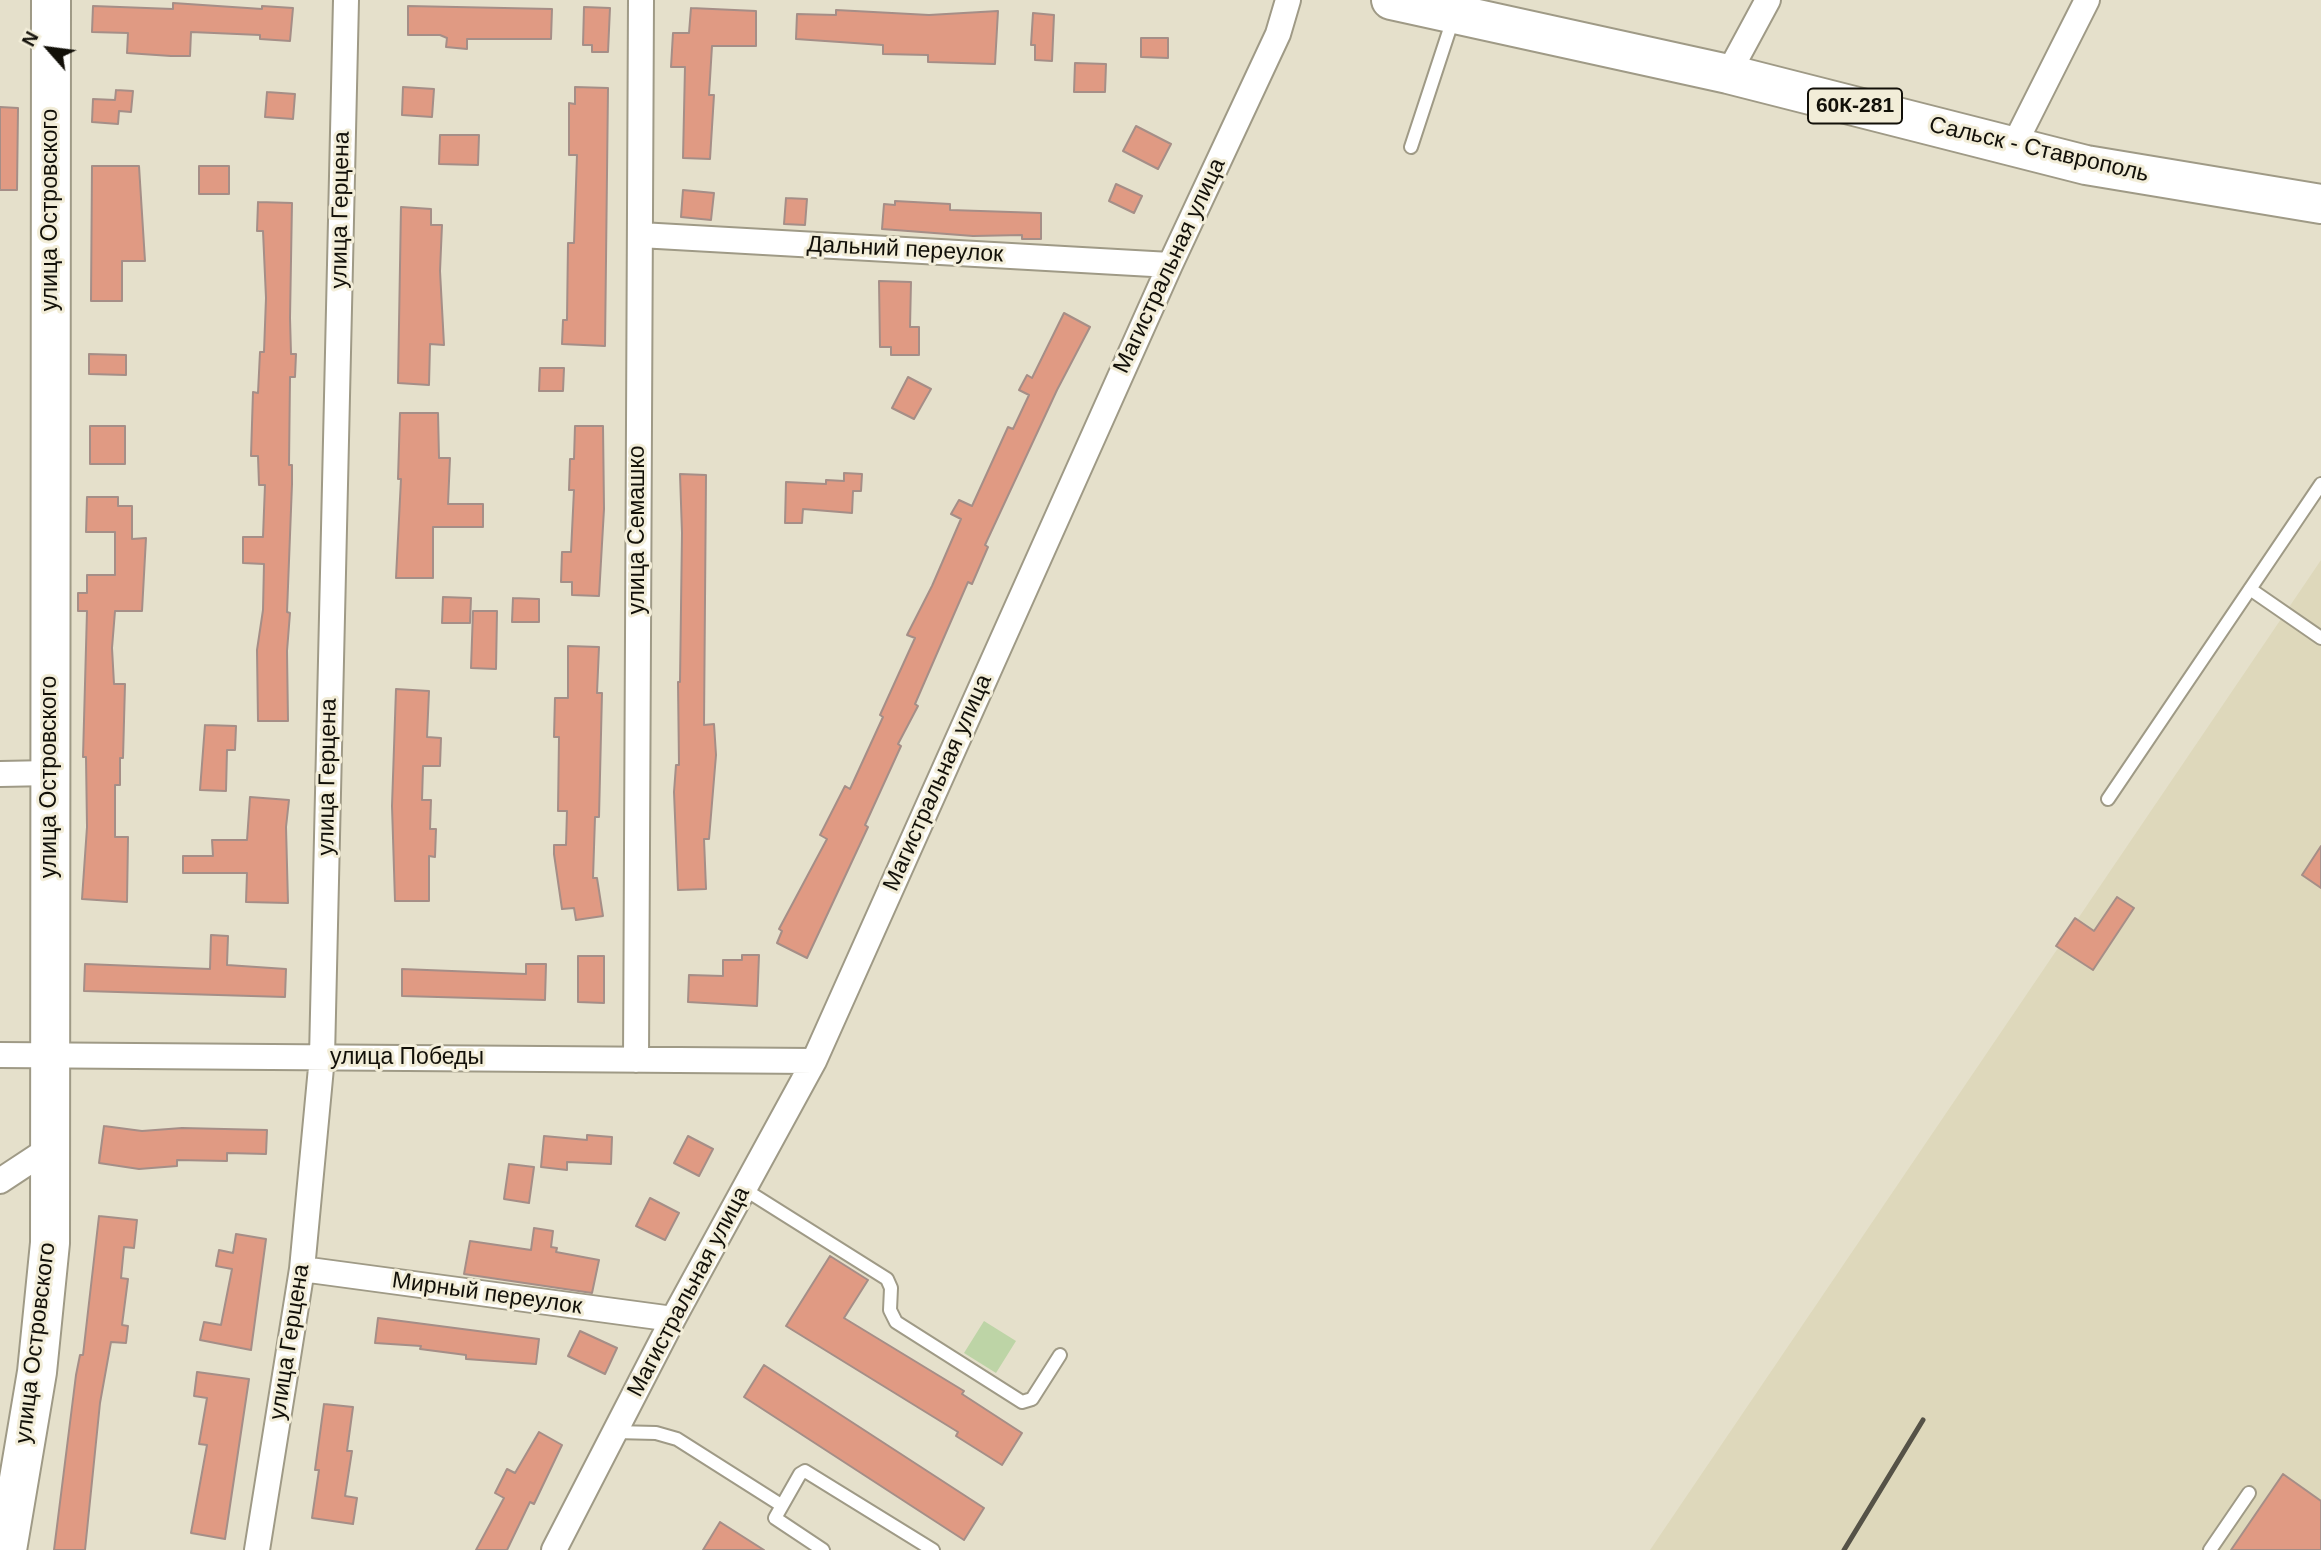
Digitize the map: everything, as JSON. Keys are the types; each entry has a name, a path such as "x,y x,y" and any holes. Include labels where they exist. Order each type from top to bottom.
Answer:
{"main road":[{"name":"улица Островского","path":"7,1550 37,1372 50,1243 51,0"},
{"name":"Сальск - Ставрополь","path":"1391,0 1457,8 2086,165 2321,204"}],"street":[{"name":"улица Герцена","path":"257,1550 302,1269 322,1057 346,0"},
{"name":"улица Семашко","path":"636,1060 641,0"},
{"name":"Магистральная улица","path":"554,1550 673,1319 814,1061 1170,265 1278,34 1288,0"},
{"path":"1728,74 1768,0"},
{"path":"2013,147 2087,0"},
{"name":"Дальний переулок","path":"640,235 1170,265"},
{"path":"0,774 50,773"},
{"name":"улица Победы","path":"0,1055 814,1061"},
{"path":"0,1181 50,1148"},
{"name":"Мирный переулок","path":"302,1269 673,1319"}],"lane":[{"path":"1411,147 1457,8"},
{"path":"2108,799 2321,484"},
{"path":"2250,589 2321,638"},
{"path":"744,1189 887,1279 891,1288 890,1310 896,1322 1022,1402 1032,1399 1060,1355"},
{"path":"615,1432 656,1433 677,1439 781,1504"},
{"path":"823,1550 775,1518 800,1474 805,1471 933,1550"},
{"path":"2210,1550 2249,1493"}],"shaded area":[{"path":"2321,560 2321,1550 1650,1550"}],"green space":[{"path":"984,1321 1016,1341 996,1373 964,1353"}],"building":[{"path":"173,3 262,9 262,6 293,8 290,41 260,39 260,35 191,32 190,56 171,56 127,53 128,33 92,32 93,6 173,9"},
{"path":"408,6 552,9 551,39 467,39 467,49 446,47 447,38 440,35 408,35"},
{"path":"584,7 610,8 608,52 592,52 592,45 583,45"},
{"path":"691,8 756,11 756,46 712,46 709,95 714,95 710,159 683,158 685,67 671,67 673,33 689,33"},
{"path":"836,10 929,15 998,11 995,64 928,62 928,55 883,54 883,45 796,39 797,14 836,15"},
{"path":"1033,13 1054,15 1052,61 1035,60 1035,45 1031,45"},
{"path":"1141,38 1168,38 1168,58 1141,57"},
{"path":"1075,63 1106,64 1105,92 1074,92"},
{"path":"403,87 434,89 432,117 402,115"},
{"path":"575,87 608,88 605,346 562,344 563,320 567,320 568,243 574,243 577,155 569,155 569,103 575,104"},
{"path":"116,90 133,91 131,112 119,111 118,124 92,122 93,99 115,100"},
{"path":"267,92 295,94 293,119 265,117"},
{"path":"0,107 18,108 17,190 0,190"},
{"path":"1136,126 1171,144 1158,169 1123,151"},
{"path":"440,135 479,135 478,165 439,164"},
{"path":"92,166 139,166 145,261 122,261 122,301 91,301"},
{"path":"199,166 229,166 229,194 199,194"},
{"path":"1116,184 1142,196 1134,213 1109,201"},
{"path":"683,190 714,193 711,220 681,217"},
{"path":"786,198 807,199 805,225 784,224"},
{"path":"895,201 950,204 950,210 1041,213 1041,239 1022,239 1022,235 973,236 882,229 884,204 895,205"},
{"path":"258,202 292,203 290,318 291,354 296,354 295,377 290,377 289,465 292,465 292,484 287,612 290,613 287,651 288,721 258,721 257,650 263,610 264,564 243,563 243,537 263,537 265,485 259,485 258,456 251,456 253,392 258,393 260,352 264,352 266,298 263,231 257,231"},
{"path":"401,207 431,209 431,225 442,225 440,271 444,345 430,344 429,385 398,383"},
{"path":"879,281 911,282 910,327 919,327 919,355 891,355 891,347 880,347"},
{"path":"1064,313 1090,327 1057,390 985,545 988,547 972,584 968,582 915,704 918,706 898,744 901,746 865,825 868,827 807,958 777,943 782,931 779,929 827,839 820,835 845,786 850,789 883,717 880,715 915,638 907,635 961,519 951,514 959,500 972,506 1008,427 1013,429 1029,395 1019,390 1027,375 1032,378"},
{"path":"89,354 126,355 126,375 89,374"},
{"path":"540,368 564,368 563,391 539,391"},
{"path":"908,377 931,389 914,419 892,408"},
{"path":"400,413 438,413 439,458 450,458 448,504 483,504 483,527 433,527 433,578 396,578 401,479 398,479"},
{"path":"90,426 125,426 125,464 90,464"},
{"path":"575,426 603,426 604,509 599,596 572,595 572,582 561,582 562,552 571,552 574,490 569,490"},
{"path":"844,473 862,474 861,491 853,491 852,513 803,509 802,523 785,523 786,482 826,484 826,480 844,481"},
{"path":"680,474 706,475 704,725 714,724 716,755 709,839 704,839 706,889 678,890 674,792 676,765 679,765 682,533"},
{"path":"87,497 118,497 118,506 132,506 132,539 146,538 142,611 115,611 112,648 114,684 125,684 123,758 120,758 120,785 115,785 115,837 128,837 127,902 82,899 87,827 86,757 83,757 87,611 78,611 78,593 87,593 87,575 115,575 115,532 86,532"},
{"path":"443,597 471,598 470,623 442,623"},
{"path":"513,598 539,599 539,622 512,622"},
{"path":"473,611 497,611 496,669 471,668"},
{"path":"568,646 599,647 597,693 602,693 599,817 595,817 593,878 597,878 603,916 576,920 574,908 562,909 554,854 554,845 566,845 567,811 558,811 559,737 554,737 555,698 568,698"},
{"path":"396,689 429,691 427,737 441,738 440,766 423,766 422,800 431,800 430,829 436,829 435,857 429,856 429,901 395,901 392,806"},
{"path":"205,725 236,726 235,750 227,750 226,791 200,790"},
{"path":"250,797 289,800 286,827 288,903 246,902 247,873 183,873 183,856 213,856 212,840 247,840"},
{"path":"2321,846 2321,888 2302,875"},
{"path":"2117,897 2134,908 2093,970 2056,946 2075,918 2094,931"},
{"path":"211,935 228,936 227,965 286,969 285,997 84,991 85,964 210,969"},
{"path":"742,955 759,955 757,1006 688,1002 689,975 723,976 723,960 742,960"},
{"path":"578,956 604,956 604,1003 578,1002"},
{"path":"526,964 546,964 545,1000 402,996 402,969 526,974"},
{"path":"104,1126 142,1131 182,1128 267,1130 266,1154 227,1153 227,1161 177,1160 177,1166 139,1169 99,1163"},
{"path":"587,1135 612,1137 611,1164 567,1162 567,1170 541,1167 544,1136 587,1140"},
{"path":"688,1136 713,1149 699,1176 674,1163"},
{"path":"509,1164 534,1167 529,1203 504,1199"},
{"path":"650,1198 679,1213 665,1240 636,1226"},
{"path":"99,1216 137,1220 134,1248 124,1247 121,1278 128,1279 122,1325 128,1326 126,1343 111,1342 100,1403 85,1550 54,1550 76,1375 80,1355 83,1355"},
{"path":"534,1228 553,1231 551,1247 557,1248 556,1252 599,1260 592,1293 464,1274 470,1241 531,1250"},
{"path":"236,1234 266,1239 251,1350 200,1340 204,1322 221,1325 232,1269 216,1266 219,1250 233,1253"},
{"path":"830,1256 868,1280 844,1318 964,1391 962,1394 1022,1433 1002,1465 956,1436 958,1432 786,1326"},
{"path":"378,1318 539,1339 536,1364 466,1359 466,1355 420,1349 421,1346 375,1343"},
{"path":"580,1331 617,1348 605,1374 568,1356"},
{"path":"764,1365 984,1508 964,1540 744,1397"},
{"path":"197,1372 249,1379 225,1539 191,1533 207,1445 199,1444 207,1398 194,1396"},
{"path":"324,1404 353,1407 347,1451 352,1451 345,1496 357,1498 353,1524 312,1518"},
{"path":"539,1432 562,1445 534,1504 530,1502 507,1550 476,1550 504,1498 495,1493 507,1469 515,1473"},
{"path":"2283,1474 2321,1501 2321,1550 2231,1550"},
{"path":"720,1522 764,1550 703,1550"}],"railway":[{"path":"1844,1550 1923,1420"}]}
